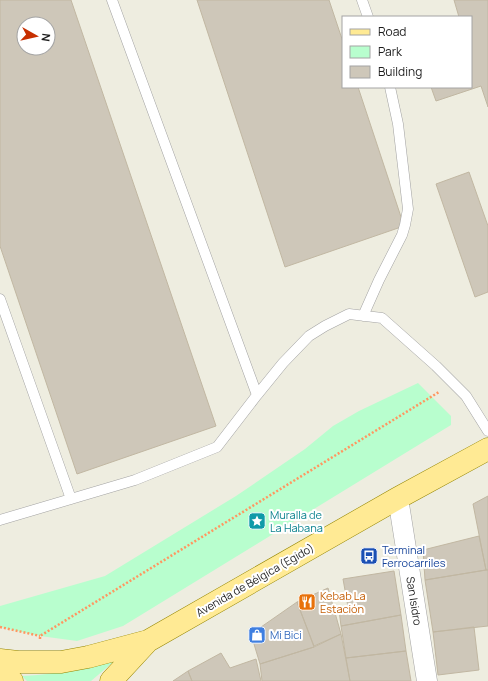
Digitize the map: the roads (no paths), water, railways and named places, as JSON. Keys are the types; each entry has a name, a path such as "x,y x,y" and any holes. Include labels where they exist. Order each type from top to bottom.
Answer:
{"main road":[{"name":"Avenida de Bélgica (Egido)","path":"0,660 40,663 61,662 88,657 148,641 398,498 488,449"},
{"name":"Avenida de Bélgica (Egido)","path":"111,681 148,641"},
{"path":"0,671 12,681"}],"street":[{"name":"San Isidro","path":"398,498 427,681"}],"lane":[{"path":"112,0 257,395"},
{"path":"362,0 368,16"},
{"path":"363,316 379,280 402,235 408,208 398,124 390,88"},
{"path":"0,298 71,499"},
{"path":"0,520 135,480 217,447 283,363 309,336 349,314 382,318 466,396 488,431"}],"place":[{"name":"Muralla de La Habana","path":"257,521"},
{"name":"Terminal Ferrocarriles","path":"369,556"},
{"name":"Kebab La Estación","path":"307,602"},
{"name":"Mi Bici","path":"257,635"}]}
